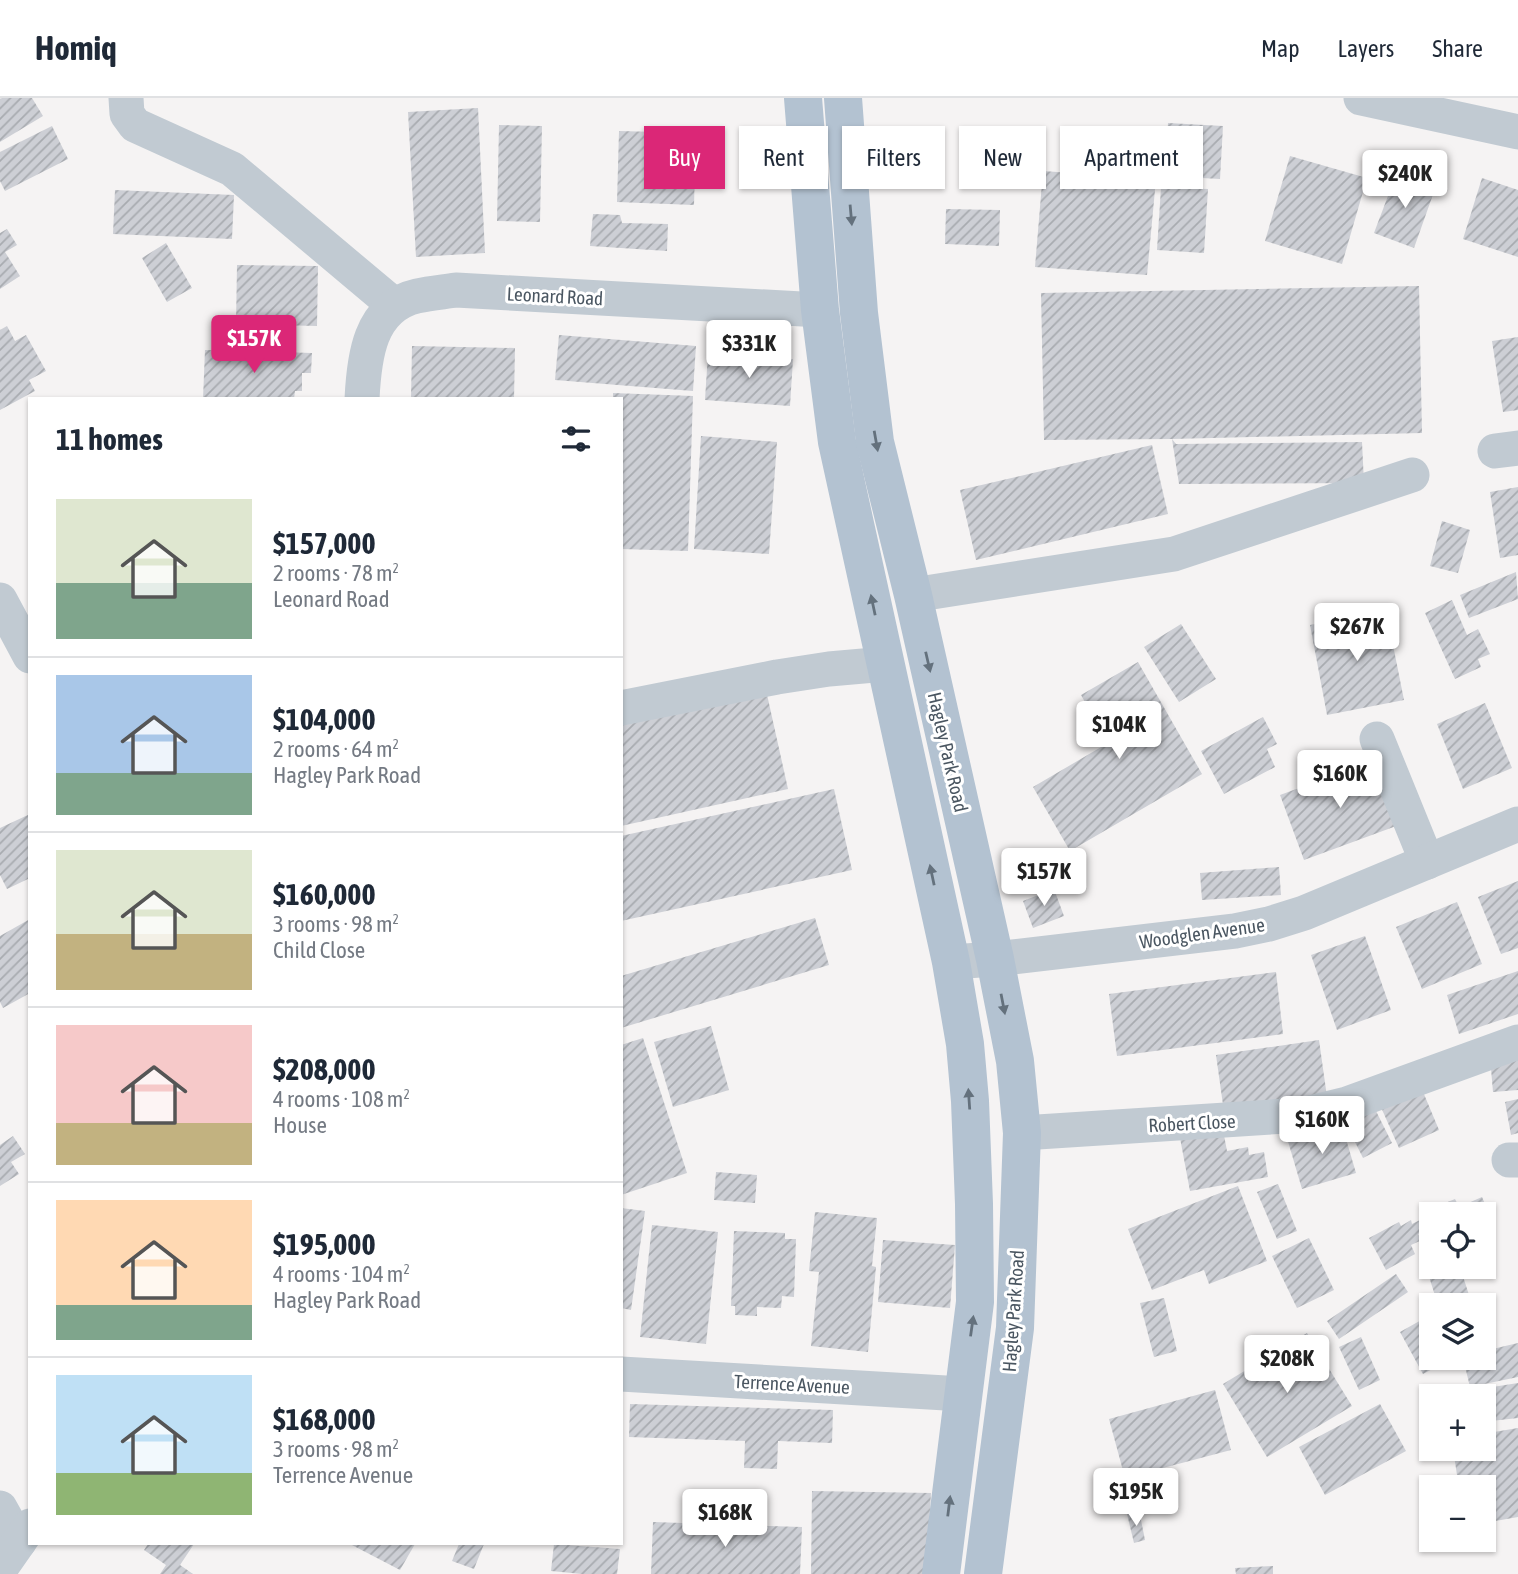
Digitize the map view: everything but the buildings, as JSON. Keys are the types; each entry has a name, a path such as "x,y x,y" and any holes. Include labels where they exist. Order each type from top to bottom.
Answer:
{"main road":[{"name":"Hagley Park Road","path":"803,98 820,310 837,442 951,962 965,1044 974,1204 975,1302 941,1574"},
{"name":"Hagley Park Road","path":"843,98 859,313 875,442 995,959 1014,1061 1022,1133 1015,1328 983,1574"}],"street":[{"path":"126,98 127,114 135,125 232,169 394,305 380,320 370,339 364,362 362,397"},
{"path":"1361,98 1518,132"},
{"name":"Leonard Road","path":"394,305 415,296 456,290 820,310"},
{"path":"912,595 1174,554 1412,475"},
{"path":"0,600 28,652"},
{"path":"623,708 777,677 886,664"},
{"path":"1377,739 1427,862"},
{"name":"Woodglen Avenue","path":"951,962 1235,931 1269,924 1304,913 1518,824"},
{"name":"Robert Close","path":"1022,1133 1302,1115 1347,1104 1518,1042"},
{"name":"Terrence Avenue","path":"623,1374 963,1394"},
{"path":"0,1508 16,1546"}]}
